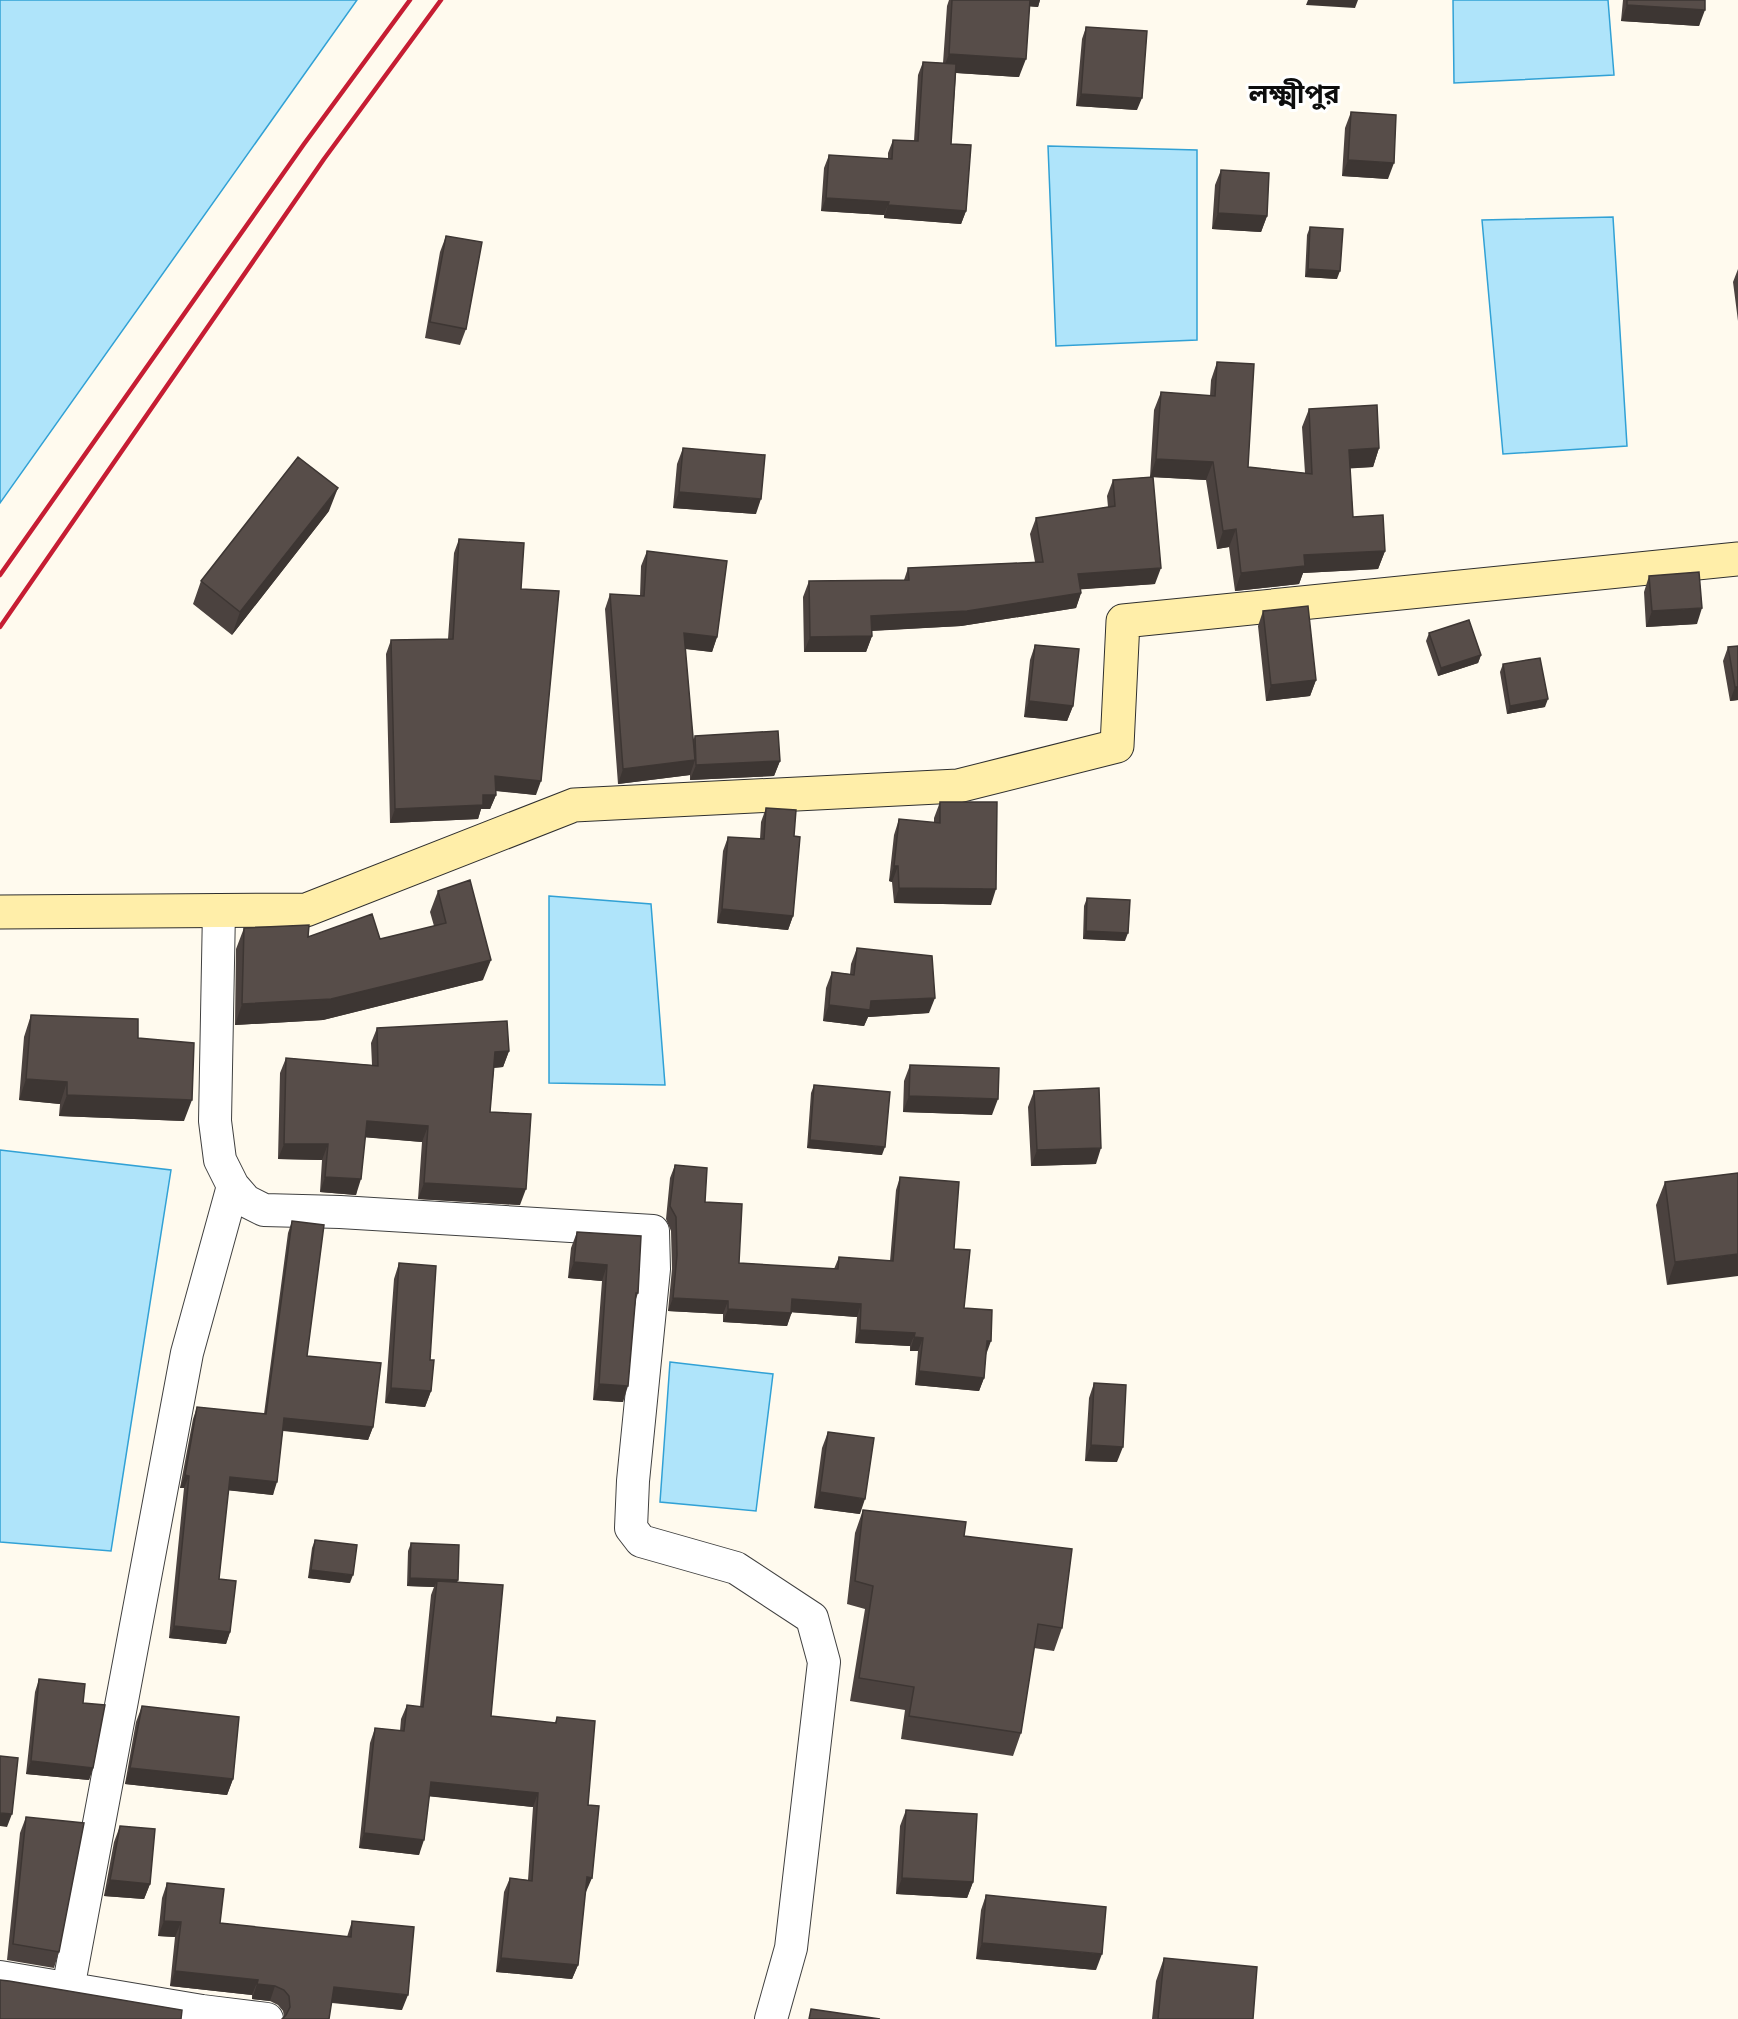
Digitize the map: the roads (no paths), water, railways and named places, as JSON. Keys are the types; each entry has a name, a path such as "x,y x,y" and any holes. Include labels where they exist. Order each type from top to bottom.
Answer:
{"main road":[{"path":"0,912 306,910 574,805 958,786 1117,746 1124,621 1738,559"}],"street":[{"path":"219,910 215,1121 220,1160 233,1186 246,1201 264,1210 340,1212 653,1232 654,1269 633,1481 631,1528 641,1540 736,1568 812,1618 824,1662 790,1948 771,2019"},
{"path":"68,1989 187,1353 233,1186"},
{"path":"0,1977 202,2011 267,2019"}],"water":[{"path":"0,0 357,0 0,503"},
{"path":"1453,0 1608,0 1614,75 1454,83"},
{"path":"1048,146 1197,150 1197,340 1056,346"},
{"path":"1613,217 1627,446 1503,454 1482,220"},
{"path":"549,896 651,904 665,1085 549,1083"},
{"path":"0,1150 171,1170 111,1551 0,1542"},
{"path":"670,1362 773,1374 756,1511 660,1502"}],"railway":[{"path":"0,575 304,144 410,0"},
{"path":"0,627 324,159 441,0"}],"district":[{"name":"লক্ষ্মীপুর","path":"1294,94"}]}
